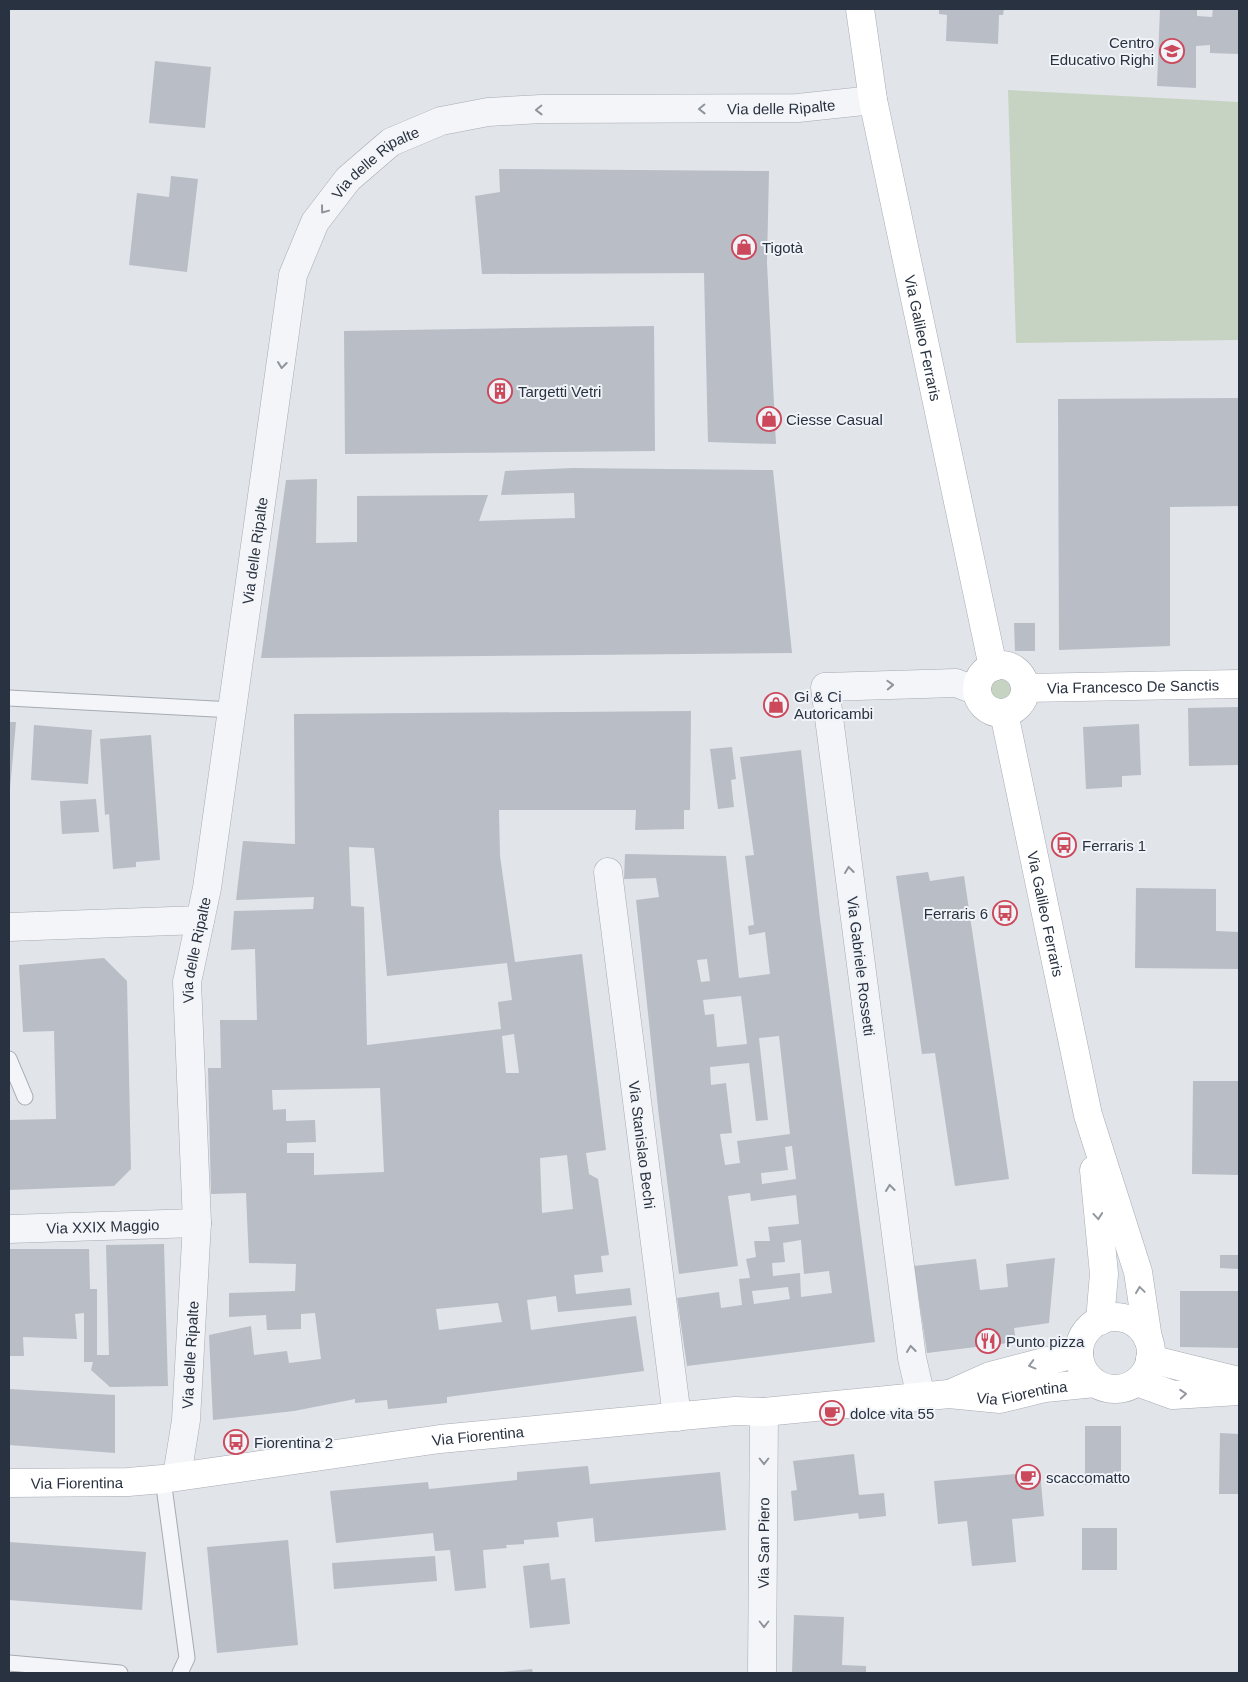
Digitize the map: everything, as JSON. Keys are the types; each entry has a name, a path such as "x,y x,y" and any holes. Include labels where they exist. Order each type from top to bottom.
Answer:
{"street":[{"name":"Via Galileo Ferraris","path":"860,9 873,100 993,667"},
{"name":"Via delle Ripalte","path":"170,1477 186,1420 197,1223 188,982 200,920 232,710 293,275 315,222 348,180 391,142 440,121 488,112 541,109 798,108 873,100"},
{"path":"1005,666 1013,668 1023,680 1025,688 1024,698 1019,705 1012,711 1004,713 991,711 984,706 978,691 982,676 993,667 1005,666"},
{"name":"Via Gabriele Rossetti","path":"921,1397 912,1358 825,686 956,683 978,691"},
{"name":"Via Francesco De Sanctis","path":"1025,688 1239,684"},
{"name":"Via Galileo Ferraris","path":"1004,713 1088,1115 1138,1272 1145,1360"},
{"name":"Via Stanislao Bechi","path":"608,872 677,1417"},
{"path":"9,927 200,920"},
{"name":"Via Galileo Ferraris","path":"1088,1115 1104,1274 1100,1320"},
{"name":"Via XXIX Maggio","path":"9,1230 197,1223"},
{"path":"1079,1353 1086,1331 1100,1320 1117,1317 1129,1320 1141,1328 1145,1360 1173,1395 1239,1390"},
{"name":"Via Fiorentina","path":"950,1394 990,1376 1079,1353 1082,1365 1095,1383 1106,1388 1118,1389 1145,1360 1239,1381"},
{"name":"Via Fiorentina","path":"9,1484 128,1482 440,1439 736,1411 764,1412 950,1394 1000,1399 1044,1388 1095,1383"},
{"name":"Via San Piero","path":"762,1673 764,1412"}],"lane":[{"path":"9,698 232,710"},
{"path":"9,1059 25,1097"},
{"path":"170,1477 187,1658 180,1673"},
{"path":"9,1663 120,1673"}],"green space":[{"path":"1008,90 1239,102 1239,340 1016,343"},
{"path":"1001,671 1008,672 1014,676 1018,682 1018,696 1014,702 1008,706 1001,707 994,706 988,702 984,696 983,689 984,682 988,676 994,672"}],"building":[{"path":"939,9 1004,9 1003,15 999,15 998,44 946,41 947,15 939,14"},
{"name":"Centro Educativo Righi","path":"1160,9 1197,9 1197,16 1212,17 1213,9 1239,9 1239,54 1210,53 1210,45 1196,46 1196,88 1157,86"},
{"path":"155,61 211,67 205,128 149,123"},
{"path":"499,169 769,171 767,263 776,444 708,442 704,273 482,274 475,196 500,192"},
{"path":"171,176 198,179 187,272 129,265 137,193 169,197"},
{"name":"Targetti Vetri","path":"654,326 655,451 345,454 344,331"},
{"path":"1239,398 1239,506 1170,507 1170,646 1059,650 1058,399"},
{"path":"573,468 773,470 792,653 261,658 286,480 317,479 316,543 357,542 357,496 488,495 479,521 575,518 574,493 501,495 505,471"},
{"path":"1014,623 1035,623 1035,651 1015,651"},
{"path":"1239,707 1239,765 1189,766 1188,708"},
{"path":"691,711 690,810 684,810 684,829 635,830 636,810 499,810 500,856 515,962 582,954 606,1150 586,1153 589,1174 598,1179 609,1255 601,1256 603,1272 574,1275 576,1294 630,1288 632,1305 558,1312 556,1296 527,1300 531,1330 636,1316 644,1371 447,1397 447,1403 388,1409 387,1400 355,1403 355,1399 294,1411 213,1420 209,1335 251,1326 254,1355 287,1351 289,1363 321,1359 315,1313 301,1314 301,1329 267,1330 266,1315 229,1317 229,1293 295,1291 296,1264 249,1263 246,1193 211,1194 208,1068 221,1068 220,1020 257,1020 255,949 231,950 234,911 313,909 314,897 236,900 243,841 295,844 294,714","holes":["349,847 374,848 387,976 507,963 512,1000 498,1002 501,1029 367,1045 364,907 351,906","514,1034 519,1073 506,1073 502,1036","380,1088 384,1172 314,1175 314,1153 287,1153 287,1143 316,1142 315,1120 286,1121 286,1109 273,1110 272,1090","567,1155 573,1209 542,1213 540,1158","498,1303 502,1322 439,1330 436,1309"]},
{"path":"9,722 16,722 10,789 9,789"},
{"path":"1139,724 1141,775 1122,776 1122,787 1086,789 1083,727"},
{"path":"34,725 92,730 88,784 31,780"},
{"path":"151,735 160,860 136,862 136,867 113,869 109,814 105,815 100,739"},
{"path":"732,747 736,779 731,780 734,807 718,809 710,749"},
{"path":"801,750 820,919 875,1342 687,1366 677,1298 719,1292 721,1308 742,1305 739,1279 750,1278 746,1259 756,1257 754,1241 770,1241 768,1227 799,1224 796,1195 751,1201 750,1193 728,1196 738,1266 679,1274 659,1117 636,900 659,897 656,878 624,879 625,854 726,856 739,978 770,974 765,932 749,935 748,926 754,925 745,856 754,855 740,757","holes":["707,959 710,981 701,982 697,960","741,996 747,1044 717,1047 714,1014 705,1015 703,1000","779,1036 790,1134 737,1141 740,1163 725,1165 720,1134 732,1133 726,1083 711,1085 710,1067 749,1063 756,1121 768,1120 759,1038","792,1146 796,1179 762,1184 761,1173 788,1170 785,1147","801,1240 804,1274 829,1271 832,1293 801,1297 800,1273 773,1276 772,1263 785,1262 783,1243","788,1287 790,1299 754,1304 752,1291"]},
{"path":"96,799 99,832 62,834 60,801"},
{"path":"928,872 930,881 964,876 1009,1179 955,1186 935,1053 922,1054 896,876"},
{"path":"1136,888 1216,889 1216,931 1239,932 1239,969 1135,968"},
{"path":"104,958 127,981 131,1169 114,1186 9,1190 9,1120 56,1119 54,1031 23,1032 19,965"},
{"path":"1193,1081 1239,1081 1239,1175 1192,1174"},
{"path":"164,1244 168,1386 110,1387 91,1370 93,1362 84,1362 84,1313 75,1314 77,1339 23,1337 24,1356 9,1356 9,1249 89,1249 90,1289 97,1289 97,1355 109,1355 106,1245"},
{"path":"1220,1255 1239,1255 1239,1269 1220,1268"},
{"path":"1055,1258 1049,1323 1014,1328 1016,1342 927,1353 914,1266 976,1259 980,1290 1008,1287 1006,1264"},
{"path":"1180,1291 1239,1291 1239,1348 1180,1347"},
{"path":"9,1389 115,1395 115,1453 9,1445"},
{"path":"1085,1426 1121,1426 1121,1485 1085,1485"},
{"path":"1220,1433 1239,1434 1239,1494 1219,1494"},
{"path":"854,1454 859,1495 884,1493 886,1516 859,1519 858,1513 794,1521 791,1491 797,1490 793,1461"},
{"path":"588,1466 590,1484 720,1472 726,1530 595,1542 593,1518 557,1522 559,1537 524,1540 524,1544 506,1545 507,1548 483,1550 486,1588 455,1591 450,1550 435,1551 433,1533 336,1543 330,1491 428,1482 429,1489 517,1480 517,1472"},
{"path":"1040,1472 1044,1516 1012,1519 1016,1562 972,1566 967,1521 938,1524 934,1481"},
{"path":"1082,1528 1117,1528 1117,1570 1082,1570"},
{"path":"288,1540 298,1645 217,1653 207,1547"},
{"path":"9,1542 146,1552 142,1610 9,1600"},
{"path":"435,1556 437,1581 334,1589 332,1563"},
{"path":"549,1563 551,1580 565,1578 570,1624 530,1628 523,1566"},
{"path":"794,1615 844,1617 842,1665 866,1666 866,1673 792,1673"},
{"path":"532,1669 533,1673 502,1673 502,1672"}],"place":[{"name":"Centro Educativo Righi","path":"1172,51"},
{"name":"Tigotà","path":"744,247"},
{"name":"Targetti Vetri","path":"500,391"},
{"name":"Ciesse Casual","path":"769,419"},
{"name":"Gi & Ci Autoricambi","path":"776,705"},
{"name":"Ferraris 1","path":"1064,845"},
{"name":"Ferraris 6","path":"1005,913"},
{"name":"Punto pizza","path":"988,1341"},
{"name":"dolce vita 55","path":"832,1413"},
{"name":"Fiorentina 2","path":"236,1442"},
{"name":"scaccomatto","path":"1028,1477"}]}
